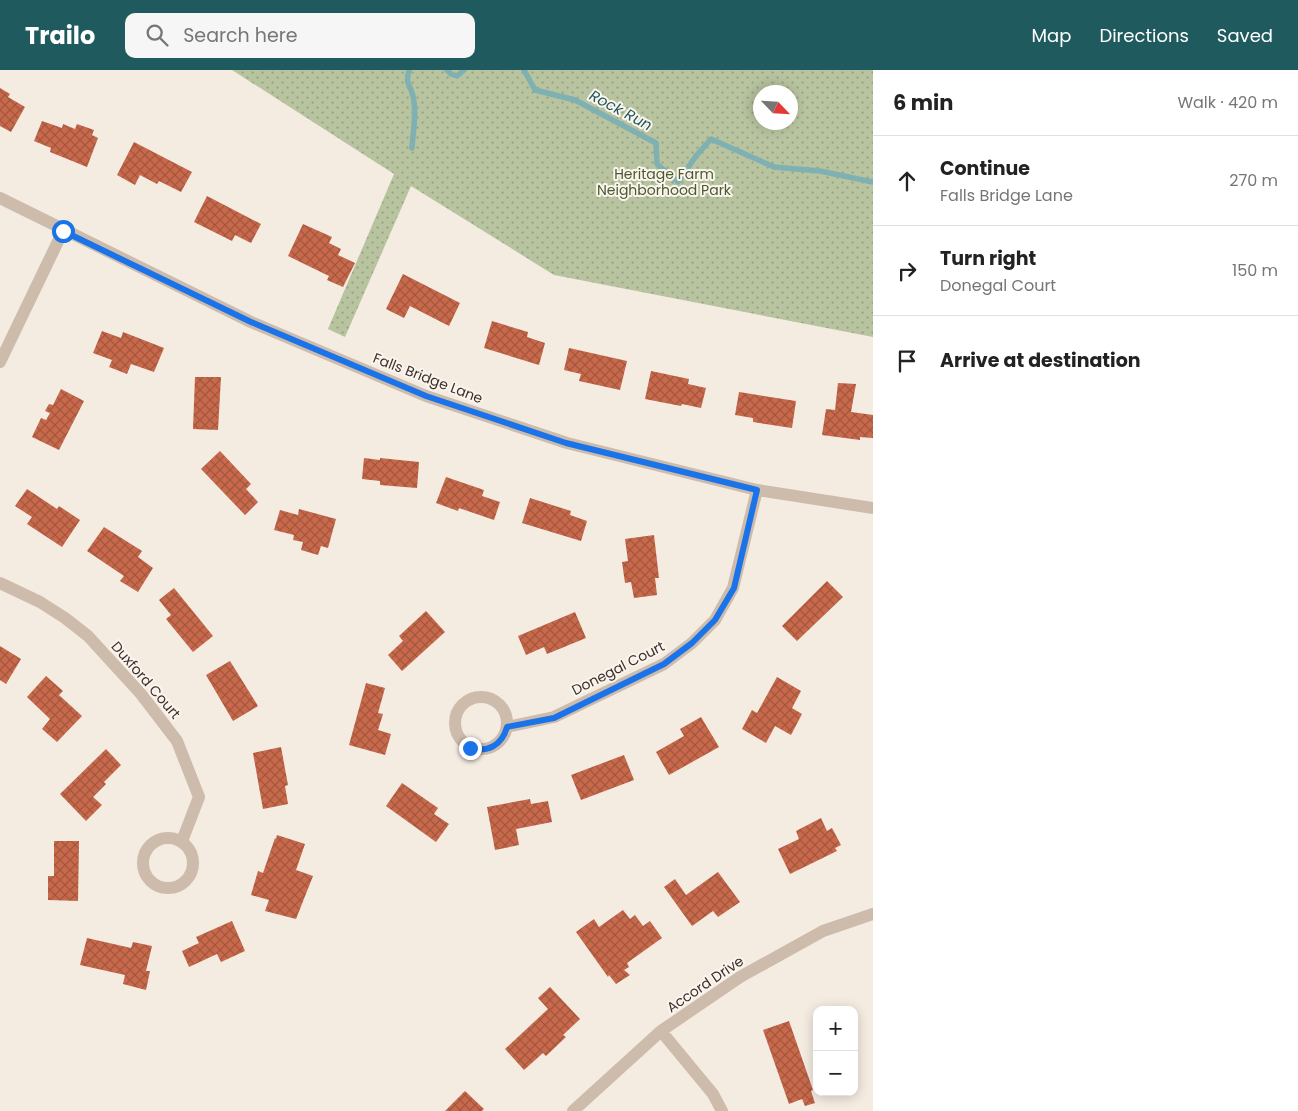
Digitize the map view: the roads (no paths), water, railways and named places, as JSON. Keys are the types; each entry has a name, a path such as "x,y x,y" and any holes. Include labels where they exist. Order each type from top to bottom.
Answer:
{"street":[{"name":"Falls Bridge Lane","path":"0,198 63,231 251,322 426,396 566,443 757,490 873,508"},
{"path":"0,362 63,231"},
{"name":"Donegal Court","path":"507,727 554,718 664,664 692,643 715,620 734,588 757,490"},
{"name":"Duxford Court","path":"0,583 40,602 88,636 141,694 177,741 198,798 182,841"},
{"path":"484,697 499,704 504,710 507,718 507,727 500,742 494,747 486,750 477,750 463,743 455,728 455,720 457,712 468,700 484,697"},
{"path":"167,837 182,841 188,847 194,861 190,877 178,887 162,888 155,884 145,872 144,856 152,843 167,837"},
{"name":"Accord Drive","path":"573,1111 661,1031 740,977 823,931 873,914"},
{"path":"661,1031 712,1094 722,1111"}],"waterway":[{"path":"409,70 408,82 415,109 412,148"},
{"name":"Rock Run","path":"447,70 457,76 464,70"},
{"name":"Rock Run","path":"524,70 535,90 575,100 656,143 657,164 678,182 696,156 711,139 774,167 820,171 873,182"}],"park label":[{"name":"Heritage Farm Neighborhood Park","path":"664,182"}]}
